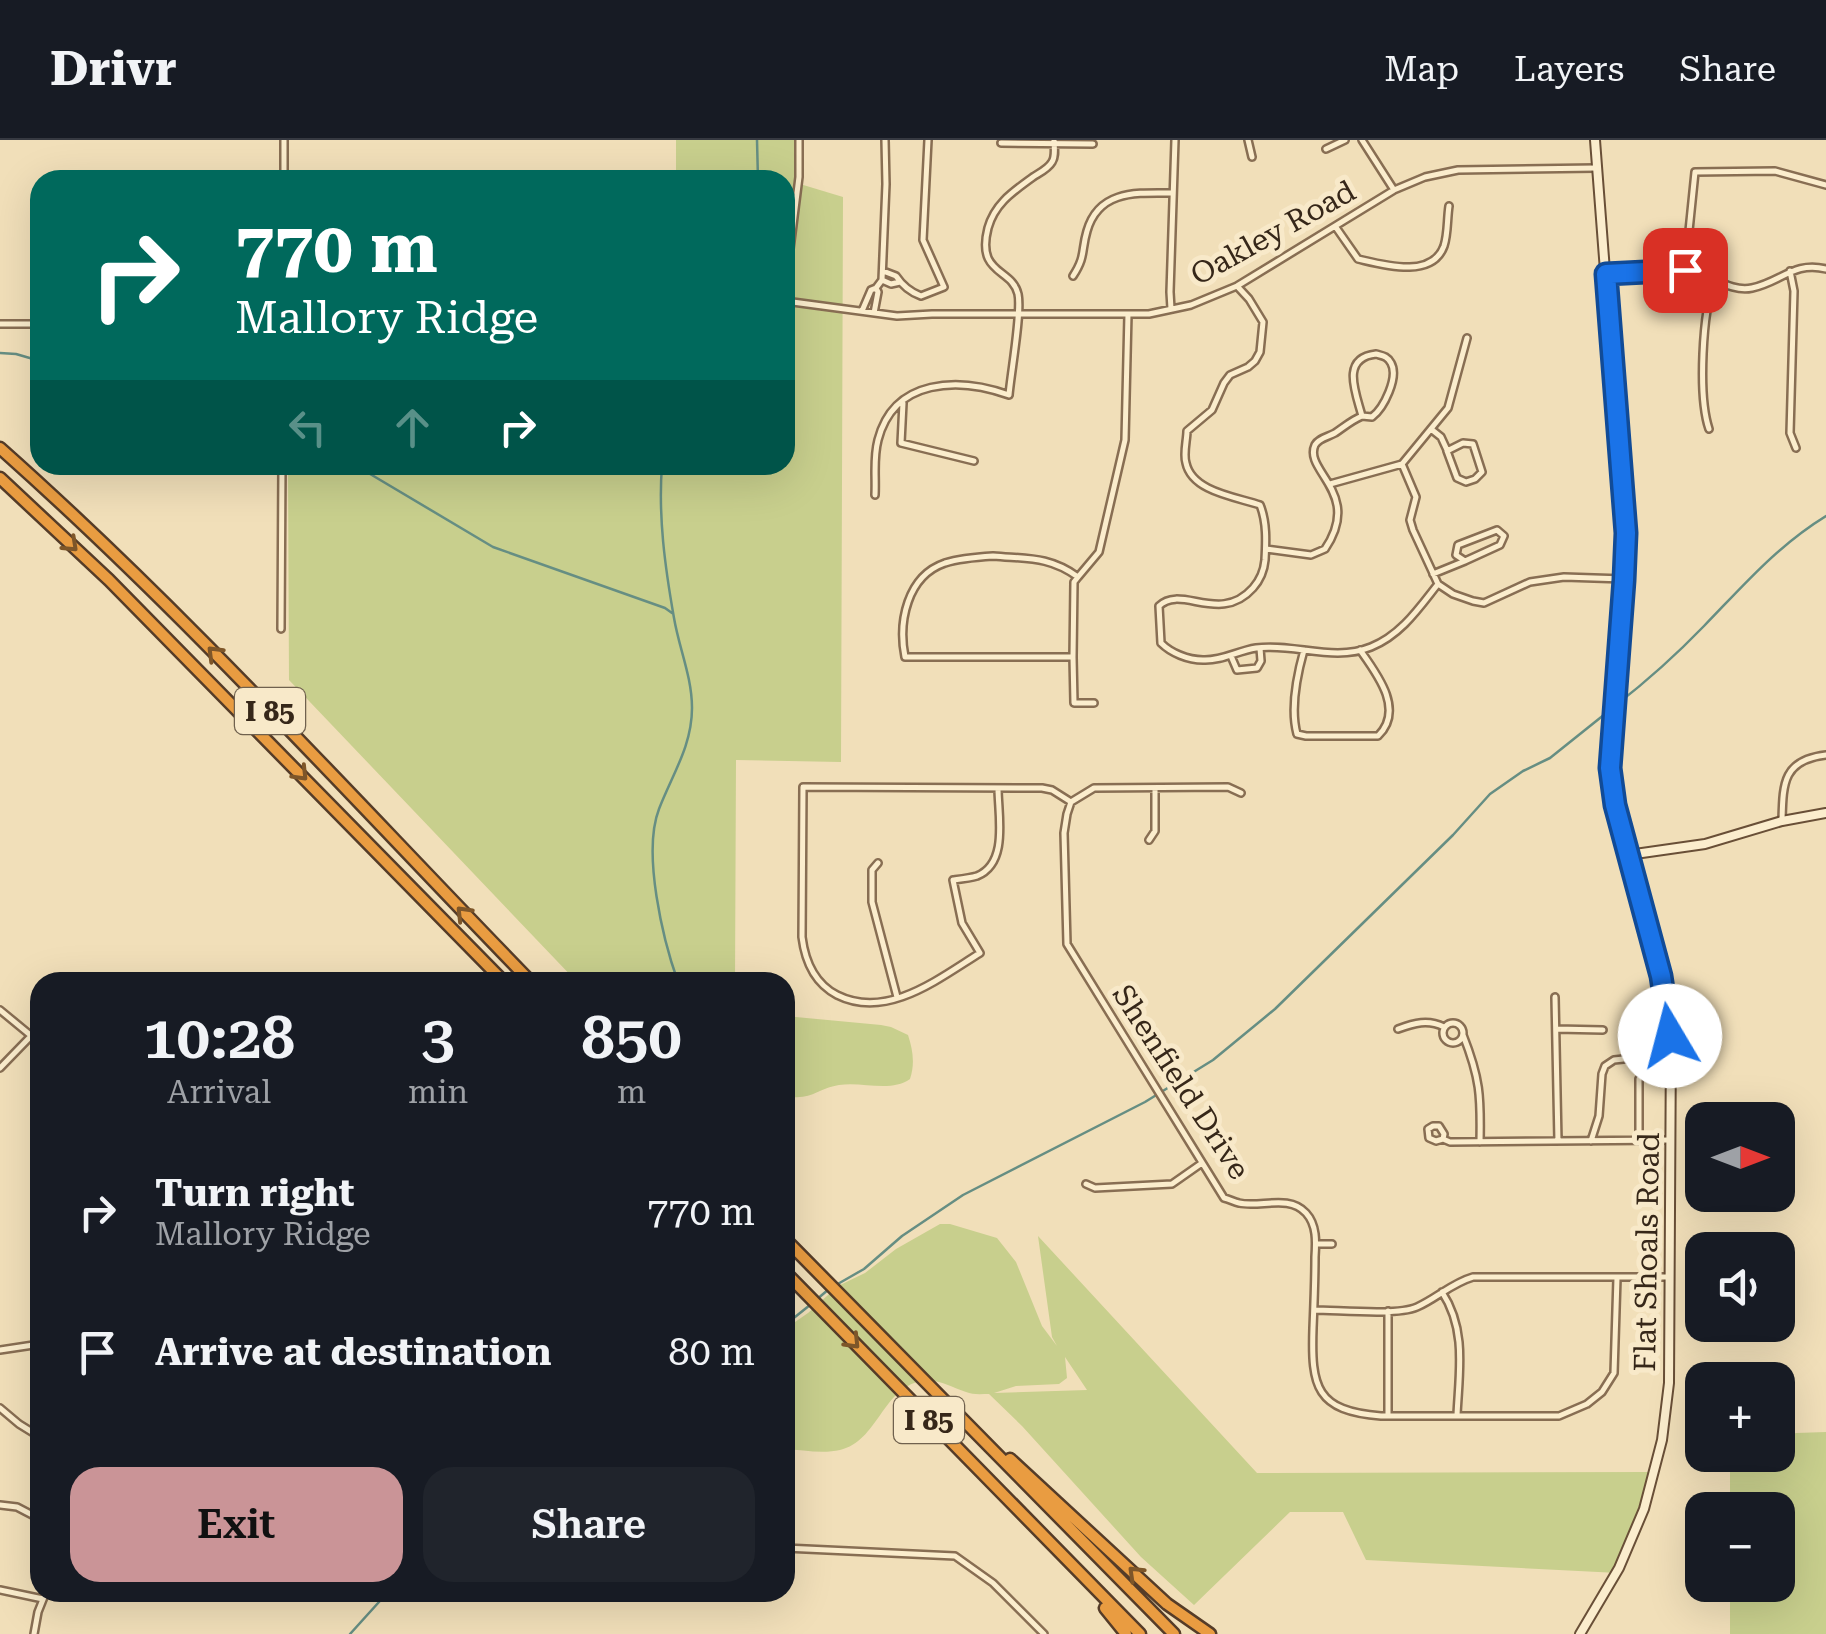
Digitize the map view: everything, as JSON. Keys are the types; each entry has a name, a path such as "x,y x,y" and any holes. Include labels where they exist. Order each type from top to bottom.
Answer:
{"highway":[{"name":"I 85","path":"0,448 30,475"},
{"name":"I 85","path":"30,475 220,659 521,972"},
{"name":"I 85","path":"0,478 122,594 494,972"},
{"name":"I 85","path":"795,1249 1174,1634"},
{"name":"I 85","path":"795,1282 1140,1634"},
{"path":"938,1395 1167,1604 1210,1634"},
{"path":"1074,1568 1126,1634"}],"street":[{"path":"284,140 284,170"},
{"path":"795,212 800,140"},
{"path":"862,311 871,290 882,280 884,140"},
{"path":"882,271 896,276 920,296 944,287 923,240 928,140"},
{"path":"1171,309 1174,140"},
{"path":"1248,140 1252,157"},
{"path":"1326,149 1345,140"},
{"path":"1362,140 1394,190"},
{"name":"Flat Shoals Road","path":"1580,1634 1619,1568 1653,1480 1668,1383 1670,1277 1671,1054 1667,1007 1615,805 1610,768 1624,580 1624,503 1596,140"},
{"path":"875,495 874,471 881,432 890,414 904,400 921,390 950,384 980,386 1009,394 1018,290 989,259 988,230 1008,195 1054,159 1054,142"},
{"path":"1001,143 1093,144"},
{"name":"Oakley Road","path":"795,302 897,316 1149,314 1209,300 1394,190 1426,177 1458,170 1598,168"},
{"path":"1685,270 1695,172 1775,172 1826,184"},
{"path":"1073,276 1084,260 1090,220 1105,204 1133,192 1173,193"},
{"path":"1334,225 1358,259 1398,268 1424,265 1438,258 1445,243 1449,206"},
{"path":"1606,274 1685,270 1745,289 1805,265 1826,269"},
{"path":"1790,271 1794,290 1790,433 1796,448"},
{"path":"882,280 900,282"},
{"path":"1709,429 1703,410 1705,339 1715,280"},
{"path":"1237,286 1249,298 1262,322 1260,352 1248,368 1230,375 1212,410 1188,431 1186,463 1204,487 1260,505 1264,515 1264,570 1250,592 1214,606 1166,599 1158,606 1159,636 1164,648 1200,660 1216,660 1260,648 1350,653 1374,646 1404,626 1438,584"},
{"path":"874,313 876,288"},
{"path":"1094,703 1074,703 1074,582 1099,552 1125,440 1128,314"},
{"path":"0,324 30,324"},
{"path":"1330,484 1402,464 1448,408 1467,338"},
{"path":"1266,548 1311,554 1325,549 1331,541 1337,522 1337,502 1314,460 1314,450 1317,440 1380,411 1394,374 1386,357 1366,355 1358,360 1352,380 1362,416"},
{"path":"904,400 901,443 974,461"},
{"path":"1432,429 1441,437 1457,478 1466,482 1482,472 1474,444 1464,443 1447,451"},
{"path":"1402,464 1416,496 1410,520 1438,584 1454,594 1484,602 1530,582 1564,578 1624,580"},
{"path":"281,629 282,475"},
{"path":"1433,574 1500,545 1504,536 1497,530 1458,546 1456,555 1465,560"},
{"path":"1073,657 905,657 902,627 906,608 920,581 944,564 993,556 1042,560 1062,565 1078,576"},
{"path":"1230,655 1237,670 1257,668 1260,648"},
{"path":"1304,650 1298,672 1296,734 1378,736 1385,729 1390,708 1381,679 1360,650"},
{"path":"1782,821 1787,776 1792,768 1808,757 1826,754"},
{"path":"998,788 998,852 978,876 954,880 962,923 980,953 917,992 870,1004 851,1002 829,991 809,966 802,937 803,787 1042,788 1071,802 1094,788 1228,787 1241,793"},
{"path":"1149,840 1155,831 1155,788"},
{"name":"Shenfield Drive","path":"1071,802 1064,833 1067,944 1224,1198 1240,1204 1295,1204 1314,1224 1316,1244"},
{"path":"1628,855 1705,844 1782,821 1826,813"},
{"path":"878,863 872,870 872,902 897,997"},
{"path":"1555,996 1558,1141"},
{"path":"0,1010 30,1033"},
{"path":"1398,1029 1431,1022 1444,1027"},
{"path":"1463,1035 1450,1042 1443,1036 1444,1027 1457,1023 1462,1028 1476,1070 1481,1096 1480,1142"},
{"path":"1556,1029 1603,1030"},
{"path":"0,1068 30,1037"},
{"path":"1591,1141 1599,1116 1605,1066 1614,1060 1671,1054"},
{"path":"1639,1079 1639,1140"},
{"path":"1443,1139 1671,1140"},
{"path":"1086,1184 1096,1188 1162,1186 1181,1179 1202,1164"},
{"path":"1332,1244 1316,1244 1312,1362 1320,1389 1334,1404 1352,1414 1559,1416 1587,1404 1602,1392 1614,1373 1617,1278"},
{"path":"1314,1310 1415,1308 1460,1281 1474,1278 1670,1277"},
{"path":"1442,1292 1454,1310 1460,1340 1457,1416"},
{"path":"1388,1311 1388,1416"},
{"path":"0,1350 30,1346"},
{"path":"0,1408 30,1431"},
{"path":"0,1504 18,1506 30,1513"},
{"path":"795,1548 954,1556 993,1583 1044,1634"},
{"path":"0,1590 30,1594"},
{"path":"34,1634 42,1602"},
{"path":"1589,1619 1590,1634"}],"green space":[{"path":"676,140 796,140 800,184 843,197 841,762 736,760 735,972 567,972 289,680 288,475 795,475 795,170 676,170"},
{"path":"795,1017 881,1025 908,1035 913,1057 910,1079 885,1086 839,1085 795,1097"},
{"path":"940,1224 997,1238 1016,1262 1042,1326 1057,1346 1052,1337 1038,1236 1257,1473 1651,1472 1640,1534 1618,1573 1366,1560 1343,1512 1290,1512 1194,1605 1141,1557 989,1394 971,1394 939,1382 921,1381 897,1394 853,1445 827,1452 795,1450 795,1322 838,1286 865,1273 896,1249","holes":["1065,1357 1087,1390 994,1393 1016,1386 1059,1384 1067,1378"]},
{"path":"1826,1432 1826,1634 1730,1634 1730,1602 1795,1602 1795,1492 1730,1492 1730,1472 1795,1472 1796,1433"}],"waterway":[{"path":"757,140 758,170"},
{"path":"0,353 30,358"},
{"path":"372,475 493,547 672,613"},
{"path":"662,475 665,561 692,708 685,748 654,827 654,872 675,972"},
{"path":"1616,705 1672,657 1776,553 1826,516"},
{"path":"836,1285 864,1269 902,1236 963,1195 1145,1102 1213,1060 1275,1009 1490,794 1550,758 1610,710"},
{"path":"816,1300 829,1289"},
{"path":"795,1317 810,1305"},
{"path":"350,1634 379,1602"}],"route":[{"path":"1670,1036 1661,976 1615,805 1610,768 1626,533 1606,274 1685,270"}]}
